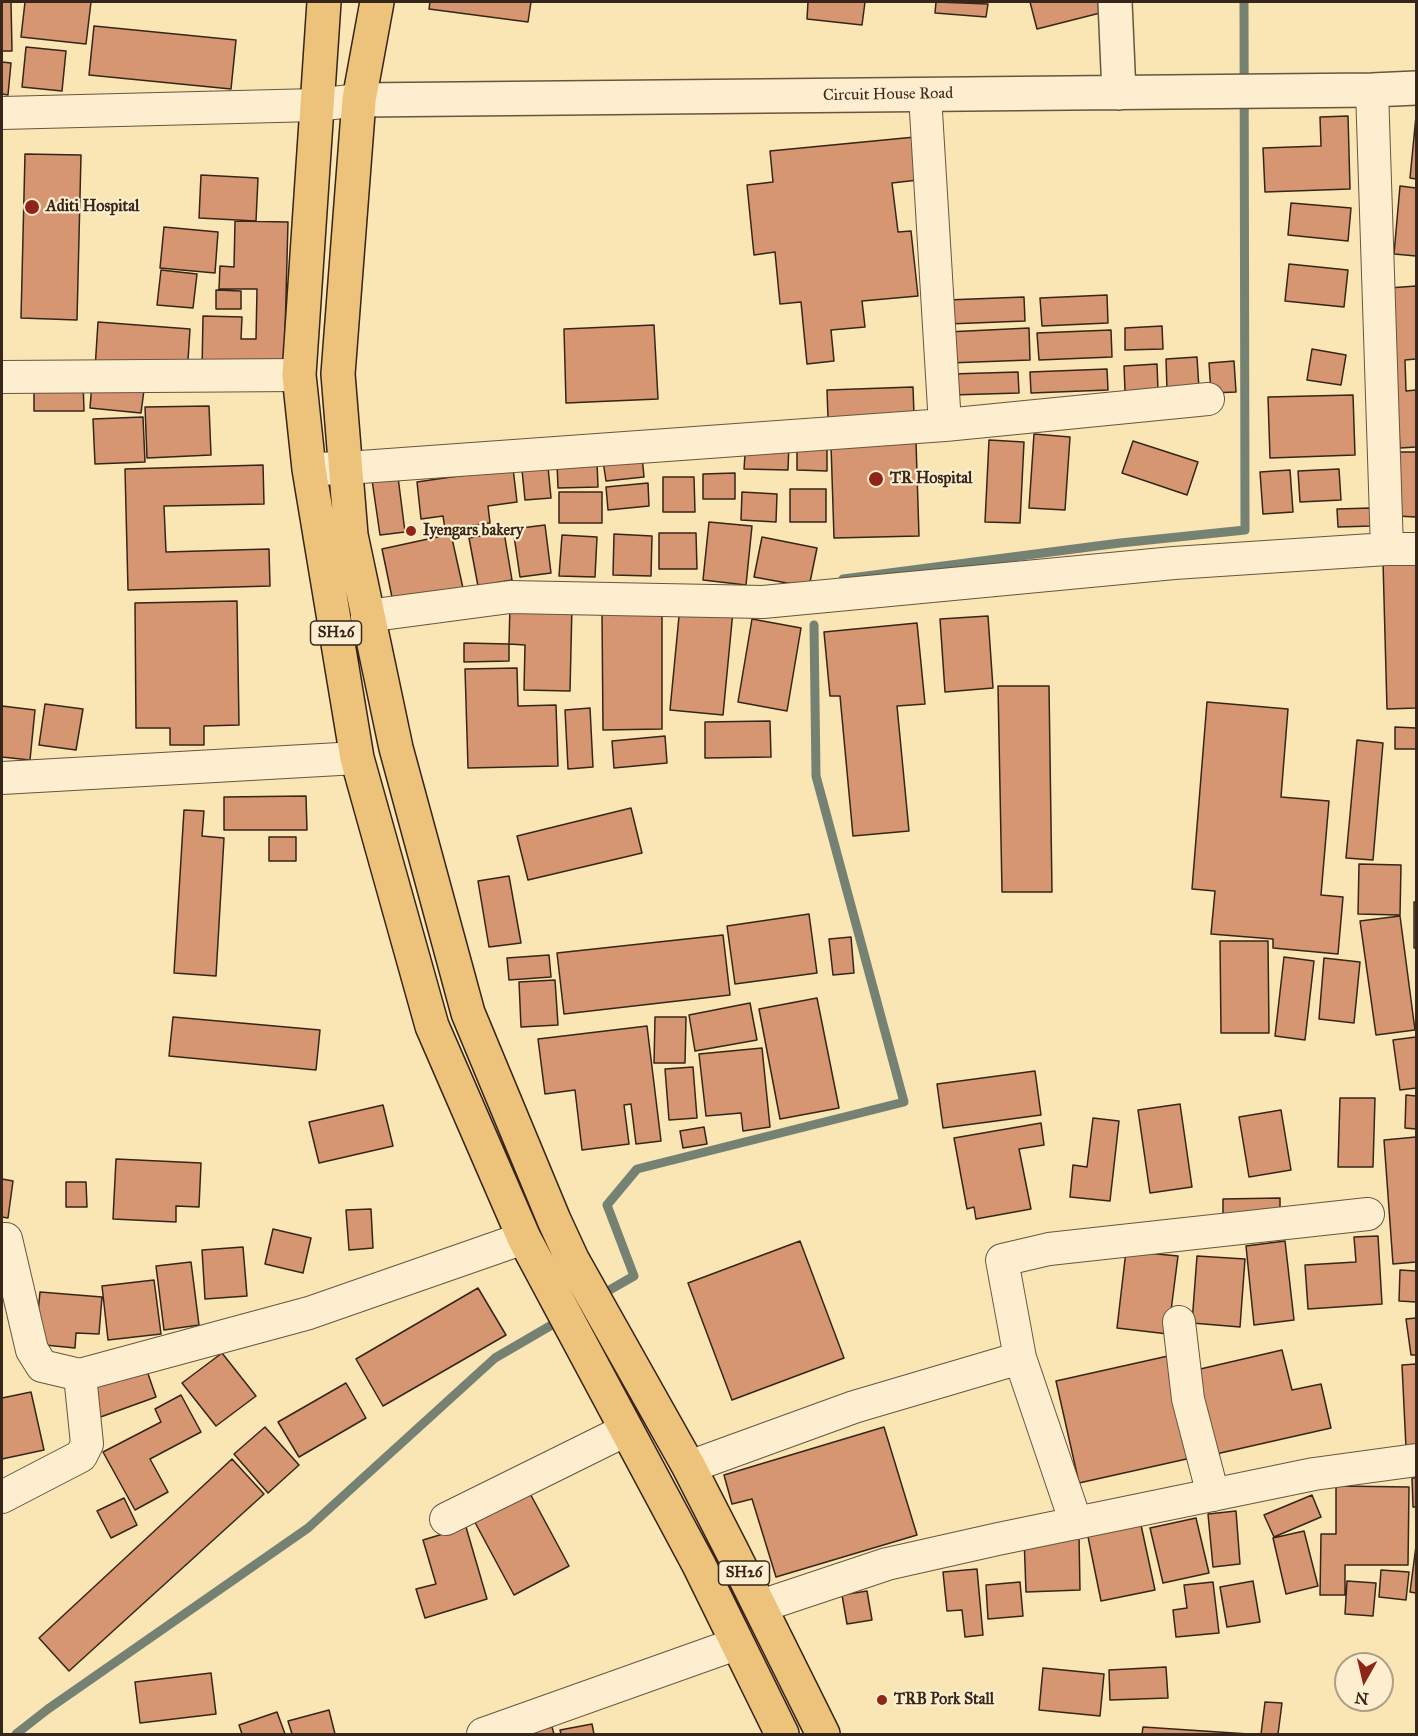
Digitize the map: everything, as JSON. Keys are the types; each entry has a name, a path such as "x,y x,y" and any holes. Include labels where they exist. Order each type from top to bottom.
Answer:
{"main road":[{"name":"SH26","path":"324,2 299,375 309,469 357,758 432,1026 524,1238"},
{"name":"SH26","path":"377,2 359,100 338,374 351,535 396,748 468,1013 554,1220 572,1259 689,1467 823,1734"},
{"path":"524,1238 626,1430"},
{"name":"SH26","path":"626,1430 699,1565 782,1734"}],"street":[{"path":"1115,2 1119,93"},
{"name":"Circuit House Road","path":"359,100 1224,92 1416,88"},
{"path":"367,616 510,597 763,602 1174,563 1402,549 1372,90"},
{"path":"925,95 945,425"},
{"path":"2,113 316,105 359,100"},
{"path":"2,377 299,375"},
{"path":"309,469 945,425 1208,399"},
{"path":"2,778 357,758"},
{"path":"1076,1523 1020,1358 1002,1260 1060,1248 1368,1214"},
{"path":"2,1239 6,1239 32,1350 42,1366 80,1375 309,1313 524,1238"},
{"path":"1179,1322 1188,1399 1213,1495"},
{"path":"689,1467 854,1407 1020,1358"},
{"path":"2,1497 81,1456 87,1444 80,1375"},
{"path":"446,1519 626,1430"},
{"path":"760,1606 887,1564 1314,1474 1416,1460"},
{"path":"483,1734 736,1644"}],"building":[{"path":"2,2 11,2 12,51 2,51"},
{"path":"25,2 91,2 86,44 21,37"},
{"path":"430,2 531,2 528,22 429,9"},
{"path":"808,2 865,2 862,25 807,19"},
{"path":"936,2 988,4 986,17 935,13"},
{"path":"1030,2 1106,2 1108,11 1037,29"},
{"path":"94,26 236,40 231,89 89,75"},
{"path":"26,47 66,51 62,91 22,87"},
{"path":"2,62 11,63 8,95 2,94"},
{"path":"1348,116 1350,189 1265,192 1263,148 1321,146 1320,117"},
{"path":"1416,116 1416,179 1410,178"},
{"path":"915,137 918,180 892,183 898,232 911,231 918,296 862,301 865,327 831,330 834,361 807,364 801,302 780,304 775,252 754,255 747,185 773,182 770,151"},
{"path":"25,154 81,155 77,320 21,318"},
{"path":"201,175 258,178 256,221 199,218"},
{"path":"1400,186 1416,188 1416,256 1394,254"},
{"path":"1291,203 1351,208 1348,241 1288,235"},
{"path":"235,221 288,222 284,371 202,370 203,316 242,317 241,339 256,339 257,289 219,289 220,266 234,267"},
{"path":"164,227 218,232 215,273 160,268"},
{"path":"1289,264 1348,270 1344,307 1285,301"},
{"path":"161,270 197,274 193,308 157,305"},
{"path":"1416,286 1416,359 1405,360 1406,391 1416,390 1416,447 1400,448 1389,288"},
{"path":"216,290 241,291 241,309 216,309"},
{"path":"1107,295 1108,323 1042,326 1040,298"},
{"path":"1024,297 1025,321 948,324 947,300"},
{"path":"98,322 190,329 187,376 95,369"},
{"path":"654,325 658,399 566,403 564,329"},
{"path":"1162,326 1163,349 1125,350 1125,328"},
{"path":"1029,328 1030,360 948,363 947,332"},
{"path":"1111,330 1112,357 1039,360 1037,333"},
{"path":"1312,349 1346,355 1341,385 1307,380"},
{"path":"1197,357 1199,389 1167,390 1166,359"},
{"path":"1234,361 1236,392 1211,393 1209,363"},
{"path":"1157,364 1158,390 1125,391 1124,366"},
{"path":"1107,369 1108,390 1031,393 1030,372"},
{"path":"1018,372 1019,393 952,395 951,374"},
{"path":"83,380 84,411 34,411 34,381"},
{"path":"92,383 144,390 141,413 90,408"},
{"path":"913,387 914,415 828,418 827,390"},
{"path":"1353,395 1355,455 1270,458 1268,397"},
{"path":"209,406 211,455 147,458 145,407"},
{"path":"143,417 145,462 95,464 93,419"},
{"path":"1034,434 1070,437 1065,510 1029,508"},
{"path":"746,440 789,441 788,470 744,469"},
{"path":"989,440 1024,442 1020,523 985,522"},
{"path":"1133,441 1198,462 1187,495 1122,473"},
{"path":"916,442 919,536 834,538 831,445"},
{"path":"797,448 827,448 827,471 797,470"},
{"path":"1398,452 1416,452 1416,517 1397,516"},
{"path":"642,456 644,477 606,481 603,461"},
{"path":"597,461 598,487 558,488 557,463"},
{"path":"263,465 264,504 164,506 166,552 269,549 270,586 128,590 125,469"},
{"path":"548,467 551,498 525,500 522,470"},
{"path":"513,468 517,502 488,506 490,523 445,529 443,516 421,519 417,482"},
{"path":"1339,469 1341,500 1300,502 1298,471"},
{"path":"1290,470 1293,512 1263,514 1260,472"},
{"path":"735,473 735,499 703,499 703,474"},
{"path":"398,477 405,532 380,535 372,480"},
{"path":"663,477 694,477 695,512 663,512"},
{"path":"648,483 649,506 608,510 606,487"},
{"path":"790,489 826,489 826,522 790,522"},
{"path":"559,492 602,492 602,523 559,523"},
{"path":"742,492 777,494 776,522 741,520"},
{"path":"1371,508 1372,526 1338,527 1337,509"},
{"path":"709,522 752,526 746,585 703,580"},
{"path":"545,525 551,573 520,577 513,529"},
{"path":"504,532 512,580 478,586 469,538"},
{"path":"659,533 696,533 697,569 659,569"},
{"path":"451,534 463,588 393,602 382,549"},
{"path":"614,534 652,536 651,576 613,575"},
{"path":"562,535 597,537 595,577 559,576"},
{"path":"762,537 817,548 809,587 754,577"},
{"path":"1416,561 1416,708 1387,709 1383,562"},
{"path":"237,601 239,725 204,726 204,745 170,745 170,728 136,728 135,603"},
{"path":"510,604 572,605 570,691 524,690 525,645 509,644"},
{"path":"680,606 733,611 723,715 670,710"},
{"path":"662,612 662,729 603,730 602,613"},
{"path":"988,616 993,688 945,692 940,619"},
{"path":"752,619 801,628 787,711 738,702"},
{"path":"917,623 925,704 897,706 909,831 853,836 840,696 830,696 824,632"},
{"path":"464,643 509,644 509,661 464,662"},
{"path":"517,668 518,706 556,705 558,766 468,768 465,669"},
{"path":"998,686 1049,686 1052,892 1002,892"},
{"path":"1207,702 1288,709 1281,797 1329,801 1321,895 1343,897 1338,954 1273,948 1273,939 1211,934 1215,891 1192,889"},
{"path":"45,704 83,709 76,750 39,745"},
{"path":"2,706 35,710 30,760 2,757"},
{"path":"590,708 593,767 568,769 565,710"},
{"path":"770,721 771,757 705,758 705,722"},
{"path":"1395,727 1416,728 1416,749 1395,749"},
{"path":"665,736 667,763 614,768 612,741"},
{"path":"1357,740 1383,743 1373,860 1346,858"},
{"path":"306,796 307,830 224,830 224,797"},
{"path":"631,808 642,853 528,880 517,836"},
{"path":"184,810 204,811 202,836 224,838 216,976 174,973"},
{"path":"269,837 296,837 296,861 269,861"},
{"path":"1359,864 1401,865 1400,915 1358,914"},
{"path":"509,876 521,943 489,947 478,881"},
{"path":"1414,902 1416,902 1416,948 1414,948"},
{"path":"809,914 817,973 735,984 727,926"},
{"path":"1400,916 1415,1030 1376,1035 1360,921"},
{"path":"723,935 730,995 564,1014 557,953"},
{"path":"851,937 854,973 833,975 829,939"},
{"path":"1220,941 1268,941 1269,1033 1221,1033"},
{"path":"549,955 551,977 509,980 507,958"},
{"path":"1284,957 1314,961 1305,1040 1275,1036"},
{"path":"1324,958 1360,962 1354,1023 1319,1019"},
{"path":"555,980 558,1025 521,1027 519,982"},
{"path":"817,998 839,1108 780,1119 759,1009"},
{"path":"750,1003 757,1040 695,1051 689,1015"},
{"path":"173,1017 320,1030 316,1070 169,1056"},
{"path":"655,1017 686,1017 685,1063 654,1063"},
{"path":"647,1026 661,1141 636,1144 631,1104 624,1105 629,1144 582,1150 575,1090 545,1094 538,1039"},
{"path":"1416,1037 1416,1088 1400,1090 1393,1040"},
{"path":"762,1048 770,1127 743,1131 741,1113 706,1116 699,1054"},
{"path":"693,1067 697,1118 669,1120 665,1069"},
{"path":"1035,1071 1041,1115 943,1128 937,1084"},
{"path":"1406,1095 1416,1096 1416,1129 1405,1128"},
{"path":"1340,1098 1375,1098 1373,1167 1338,1167"},
{"path":"1180,1104 1192,1187 1150,1193 1138,1110"},
{"path":"383,1105 393,1146 319,1163 309,1122"},
{"path":"1281,1110 1291,1170 1249,1177 1239,1117"},
{"path":"1093,1118 1119,1121 1110,1201 1070,1197 1073,1165 1087,1167"},
{"path":"1041,1123 1044,1145 1019,1149 1031,1209 976,1219 974,1207 967,1209 954,1138"},
{"path":"704,1127 707,1144 683,1148 680,1131"},
{"path":"1416,1137 1416,1262 1393,1264 1384,1140"},
{"path":"116,1159 201,1163 199,1207 176,1206 176,1222 113,1219"},
{"path":"2,1179 13,1181 8,1218 2,1217"},
{"path":"66,1182 86,1182 87,1207 66,1207"},
{"path":"1280,1198 1280,1215 1223,1215 1223,1199"},
{"path":"371,1209 373,1248 349,1250 346,1210"},
{"path":"273,1229 311,1238 303,1273 265,1264"},
{"path":"1378,1236 1382,1304 1308,1309 1305,1265 1356,1262 1354,1237"},
{"path":"800,1241 844,1358 732,1400 688,1283"},
{"path":"1285,1241 1294,1320 1254,1325 1246,1246"},
{"path":"243,1247 247,1296 205,1299 202,1250"},
{"path":"1126,1251 1178,1256 1168,1334 1117,1328"},
{"path":"1197,1256 1245,1259 1240,1327 1192,1323"},
{"path":"191,1262 199,1325 164,1330 156,1266"},
{"path":"1400,1270 1416,1271 1416,1302 1399,1301"},
{"path":"154,1280 161,1334 108,1340 102,1286"},
{"path":"478,1288 506,1335 383,1406 356,1359"},
{"path":"40,1292 102,1297 99,1334 76,1333 75,1348 35,1344"},
{"path":"1416,1318 1416,1355 1411,1355 1406,1319"},
{"path":"1282,1350 1292,1390 1321,1384 1331,1428 1216,1454 1196,1370"},
{"path":"222,1353 256,1396 216,1426 182,1383"},
{"path":"1168,1356 1191,1458 1079,1483 1056,1381"},
{"path":"1416,1364 1416,1448 1406,1448 1402,1365"},
{"path":"145,1365 156,1397 95,1419 83,1387"},
{"path":"346,1383 366,1418 299,1457 278,1422"},
{"path":"31,1392 44,1450 2,1459 2,1398"},
{"path":"181,1395 201,1432 150,1459 168,1492 135,1510 103,1452 161,1422 155,1409"},
{"path":"265,1427 299,1465 268,1493 234,1454"},
{"path":"884,1427 917,1535 776,1577 752,1499 732,1504 724,1475"},
{"path":"232,1459 264,1494 69,1671 39,1638"},
{"path":"1412,1478 1416,1478 1416,1507 1413,1507"},
{"path":"526,1486 569,1566 514,1595 471,1515"},
{"path":"1336,1486 1409,1487 1408,1565 1345,1565 1345,1595 1320,1595 1321,1534 1336,1534"},
{"path":"1312,1495 1321,1517 1274,1537 1264,1515"},
{"path":"124,1498 137,1525 111,1538 97,1511"},
{"path":"1236,1511 1240,1564 1213,1567 1208,1514"},
{"path":"1196,1518 1209,1573 1163,1583 1150,1528"},
{"path":"1085,1522 1141,1525 1155,1590 1101,1601"},
{"path":"466,1527 487,1599 425,1618 416,1589 436,1584 423,1540"},
{"path":"1304,1531 1318,1586 1286,1594 1273,1538"},
{"path":"1079,1535 1080,1590 1026,1592 1024,1536"},
{"path":"1416,1546 1416,1593 1410,1592"},
{"path":"977,1569 983,1635 965,1637 962,1610 947,1611 943,1572"},
{"path":"1381,1570 1409,1572 1406,1600 1379,1597"},
{"path":"1253,1581 1260,1622 1227,1627 1220,1587"},
{"path":"1347,1581 1376,1583 1373,1616 1345,1614"},
{"path":"1020,1582 1023,1616 988,1619 986,1585"},
{"path":"1213,1582 1219,1633 1176,1637 1173,1610 1187,1608 1184,1585"},
{"path":"867,1591 872,1620 847,1624 842,1595"},
{"path":"1166,1667 1168,1698 1110,1700 1109,1670"},
{"path":"1043,1668 1104,1674 1100,1716 1039,1710"},
{"path":"211,1673 216,1714 140,1723 135,1682"},
{"path":"1265,1702 1282,1703 1278,1734 1261,1734"},
{"path":"329,1710 335,1734 292,1734 288,1721"},
{"path":"277,1712 285,1734 242,1734 239,1725"},
{"path":"592,1724 594,1734 561,1734 560,1730"},
{"path":"552,1727 554,1734 522,1734"},
{"path":"1143,1727 1249,1734 1142,1734"}],"waterway":[{"path":"843,579 1120,543 1245,530 1244,2"},
{"path":"599,1296 634,1276 607,1205 637,1169 904,1102 816,776 814,625"},
{"path":"16,1734 48,1709 308,1528 495,1358 562,1319"}],"place":[{"name":"Aditi Hospital","path":"32,207"},
{"name":"TR Hospital","path":"876,479"},
{"name":"Iyengars bakery","path":"411,531"},
{"name":"TRB Pork Stall","path":"882,1700"}]}
